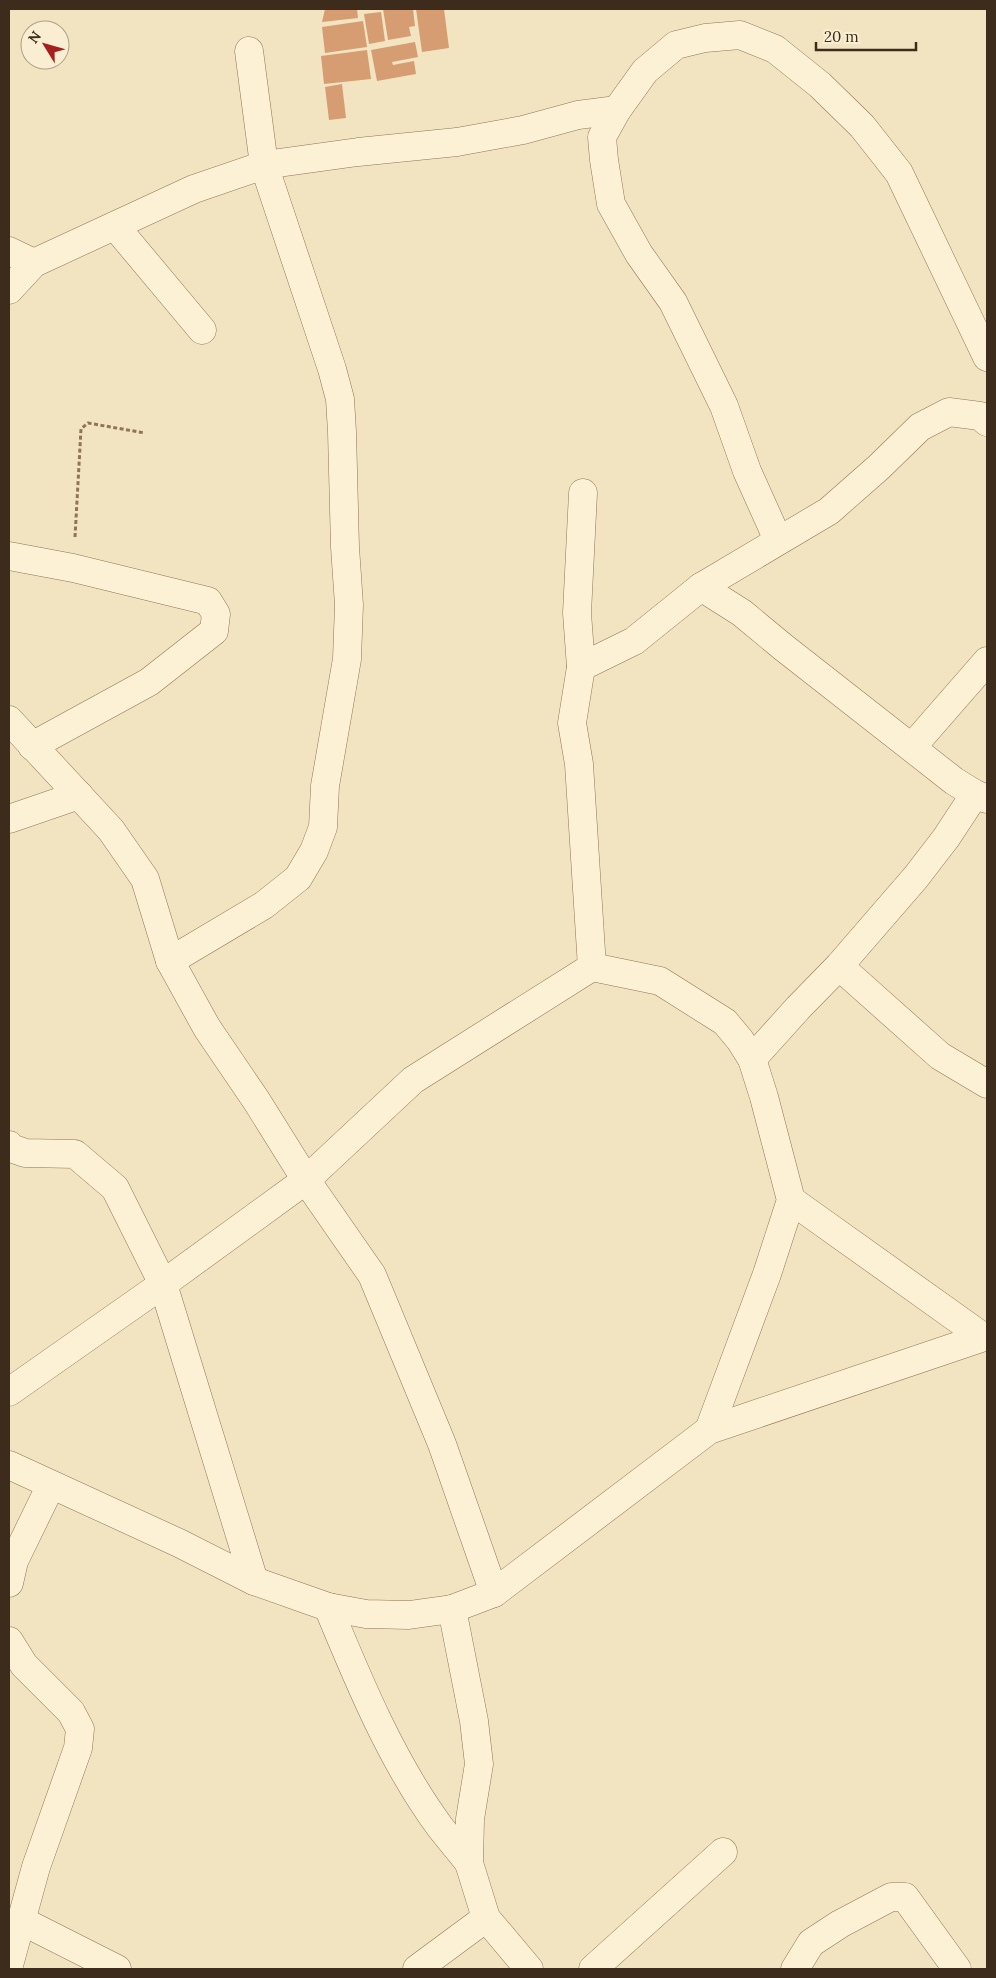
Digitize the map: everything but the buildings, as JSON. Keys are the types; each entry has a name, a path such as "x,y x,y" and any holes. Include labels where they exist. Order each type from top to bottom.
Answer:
{"street":[{"path":"778,540 747,471 724,406 678,310 638,254 611,204 602,137 617,110 645,71 676,45 705,38 740,36 775,49 820,85 862,126 899,173 987,357"},
{"path":"170,961 264,905 298,878 310,858 323,827 325,786 347,659 349,605 340,399 332,369 264,165 249,50"},
{"path":"9,290 34,263 194,189 264,165 358,152 456,142 523,130 578,115 617,110"},
{"path":"115,226 202,330"},
{"path":"9,251 34,263"},
{"path":"581,667 634,641 701,587 829,511 879,467 920,427 949,412 985,413"},
{"path":"583,493 577,613 581,667 572,723 579,764 592,967"},
{"path":"9,556 73,568 208,601 216,614 214,631 148,682 32,746"},
{"path":"701,587 742,612 783,647 954,781 981,797 916,877 839,966 798,1008 752,1060"},
{"path":"912,747 987,661"},
{"path":"9,720 111,830 144,879 170,961 206,1028 256,1100 306,1180 372,1275 442,1444 494,1593"},
{"path":"9,820 79,795"},
{"path":"839,966 940,1056 987,1084"},
{"path":"9,1392 164,1284 306,1180 413,1080 592,967 660,981 725,1022 740,1040 752,1060 764,1097 791,1200 767,1274 709,1430"},
{"path":"9,1145 11,1148 25,1153 75,1154 115,1188 164,1284 254,1581"},
{"path":"791,1200 985,1336"},
{"path":"9,1465 179,1543 254,1581 328,1607 366,1614 409,1615 452,1609 494,1593 709,1430 985,1336"},
{"path":"9,1583 14,1562 51,1485"},
{"path":"328,1607 365,1695 406,1772 440,1826 469,1863"},
{"path":"452,1609 474,1721 479,1764 470,1819 469,1863 486,1918 529,1969"},
{"path":"9,1641 24,1665 71,1712 80,1729 78,1748 20,1920 9,1964"},
{"path":"593,1969 723,1852"},
{"path":"795,1969 811,1943 840,1924 891,1898 905,1897 957,1969"},
{"path":"417,1969 486,1918"},
{"path":"20,1920 117,1969"}],"path":[{"path":"73,568 81,429 88,423 144,434"}]}
